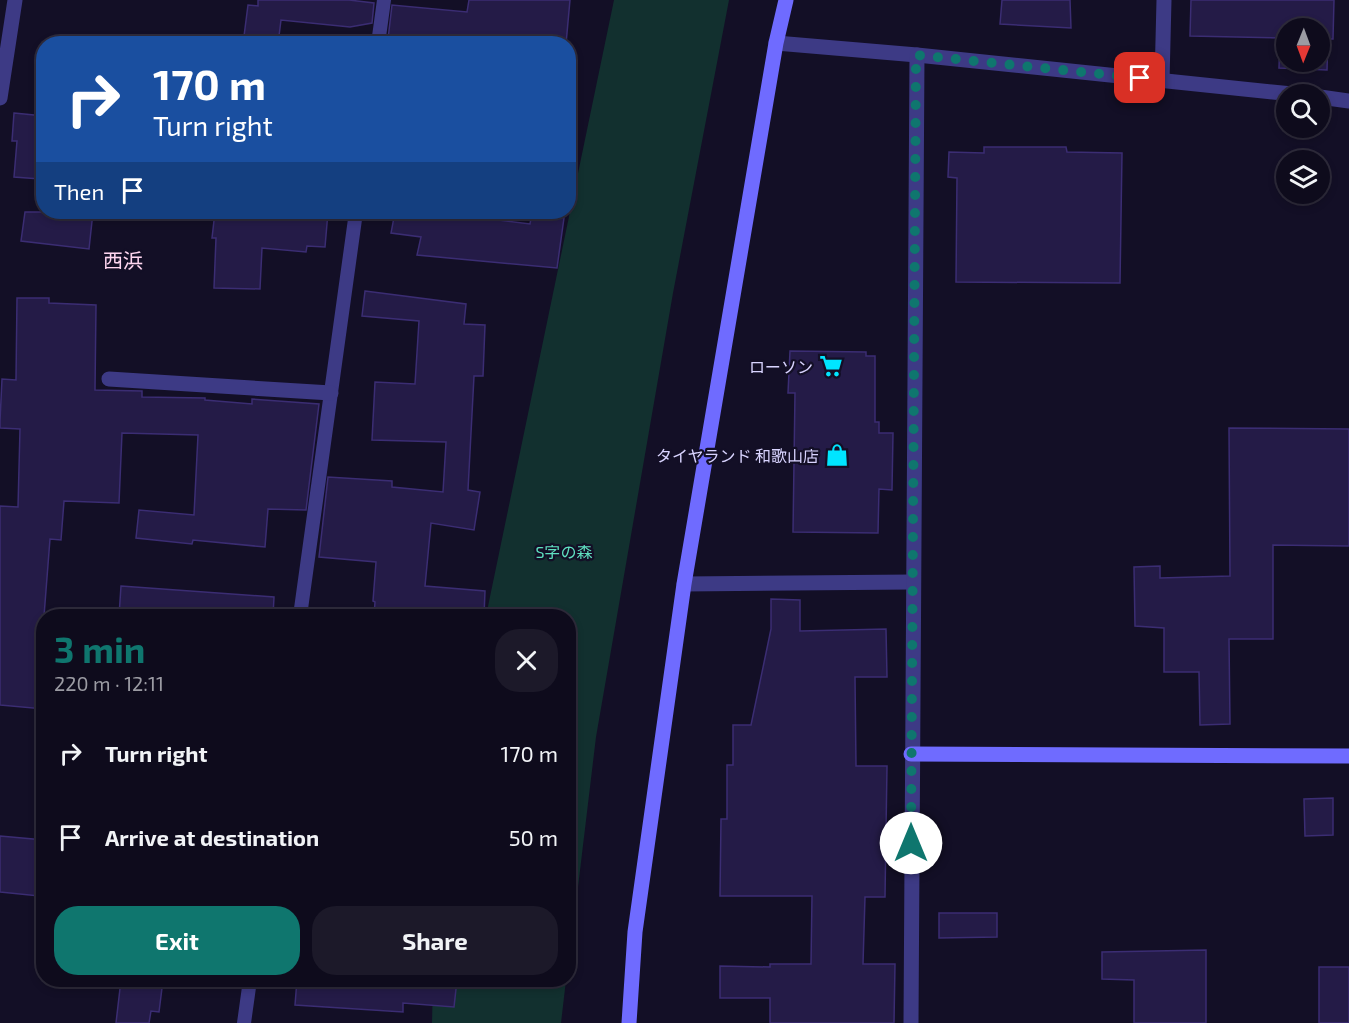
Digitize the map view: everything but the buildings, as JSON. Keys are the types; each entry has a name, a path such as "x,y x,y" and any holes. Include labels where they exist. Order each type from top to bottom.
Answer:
{"street":[{"path":"0,98 15,0"},
{"path":"629,1023 635,932 684,584 776,43 786,0"},
{"path":"1162,81 1164,0"},
{"path":"776,43 916,55 1276,92"},
{"path":"911,1023 916,55"},
{"path":"1330,99 1349,100"},
{"path":"109,379 331,393"},
{"path":"684,584 912,582"},
{"path":"911,754 1349,756"}],"lane":[{"path":"379,36 384,0"},
{"path":"301,609 355,219"},
{"path":"244,1023 249,987"}],"green space":[{"name":"S字の森","path":"614,0 729,0 673,293 596,737 576,904 576,609 487,609 568,219 576,219 576,183"},
{"path":"433,987 565,987 561,1023 432,1023"}],"place":[{"name":"ローソン","path":"831,366"},
{"name":"タイヤランド 和歌山店","path":"837,455"}],"district":[{"name":"西浜","path":"123,260"}],"route":[{"path":"911,843 916,55 1140,78"}]}
